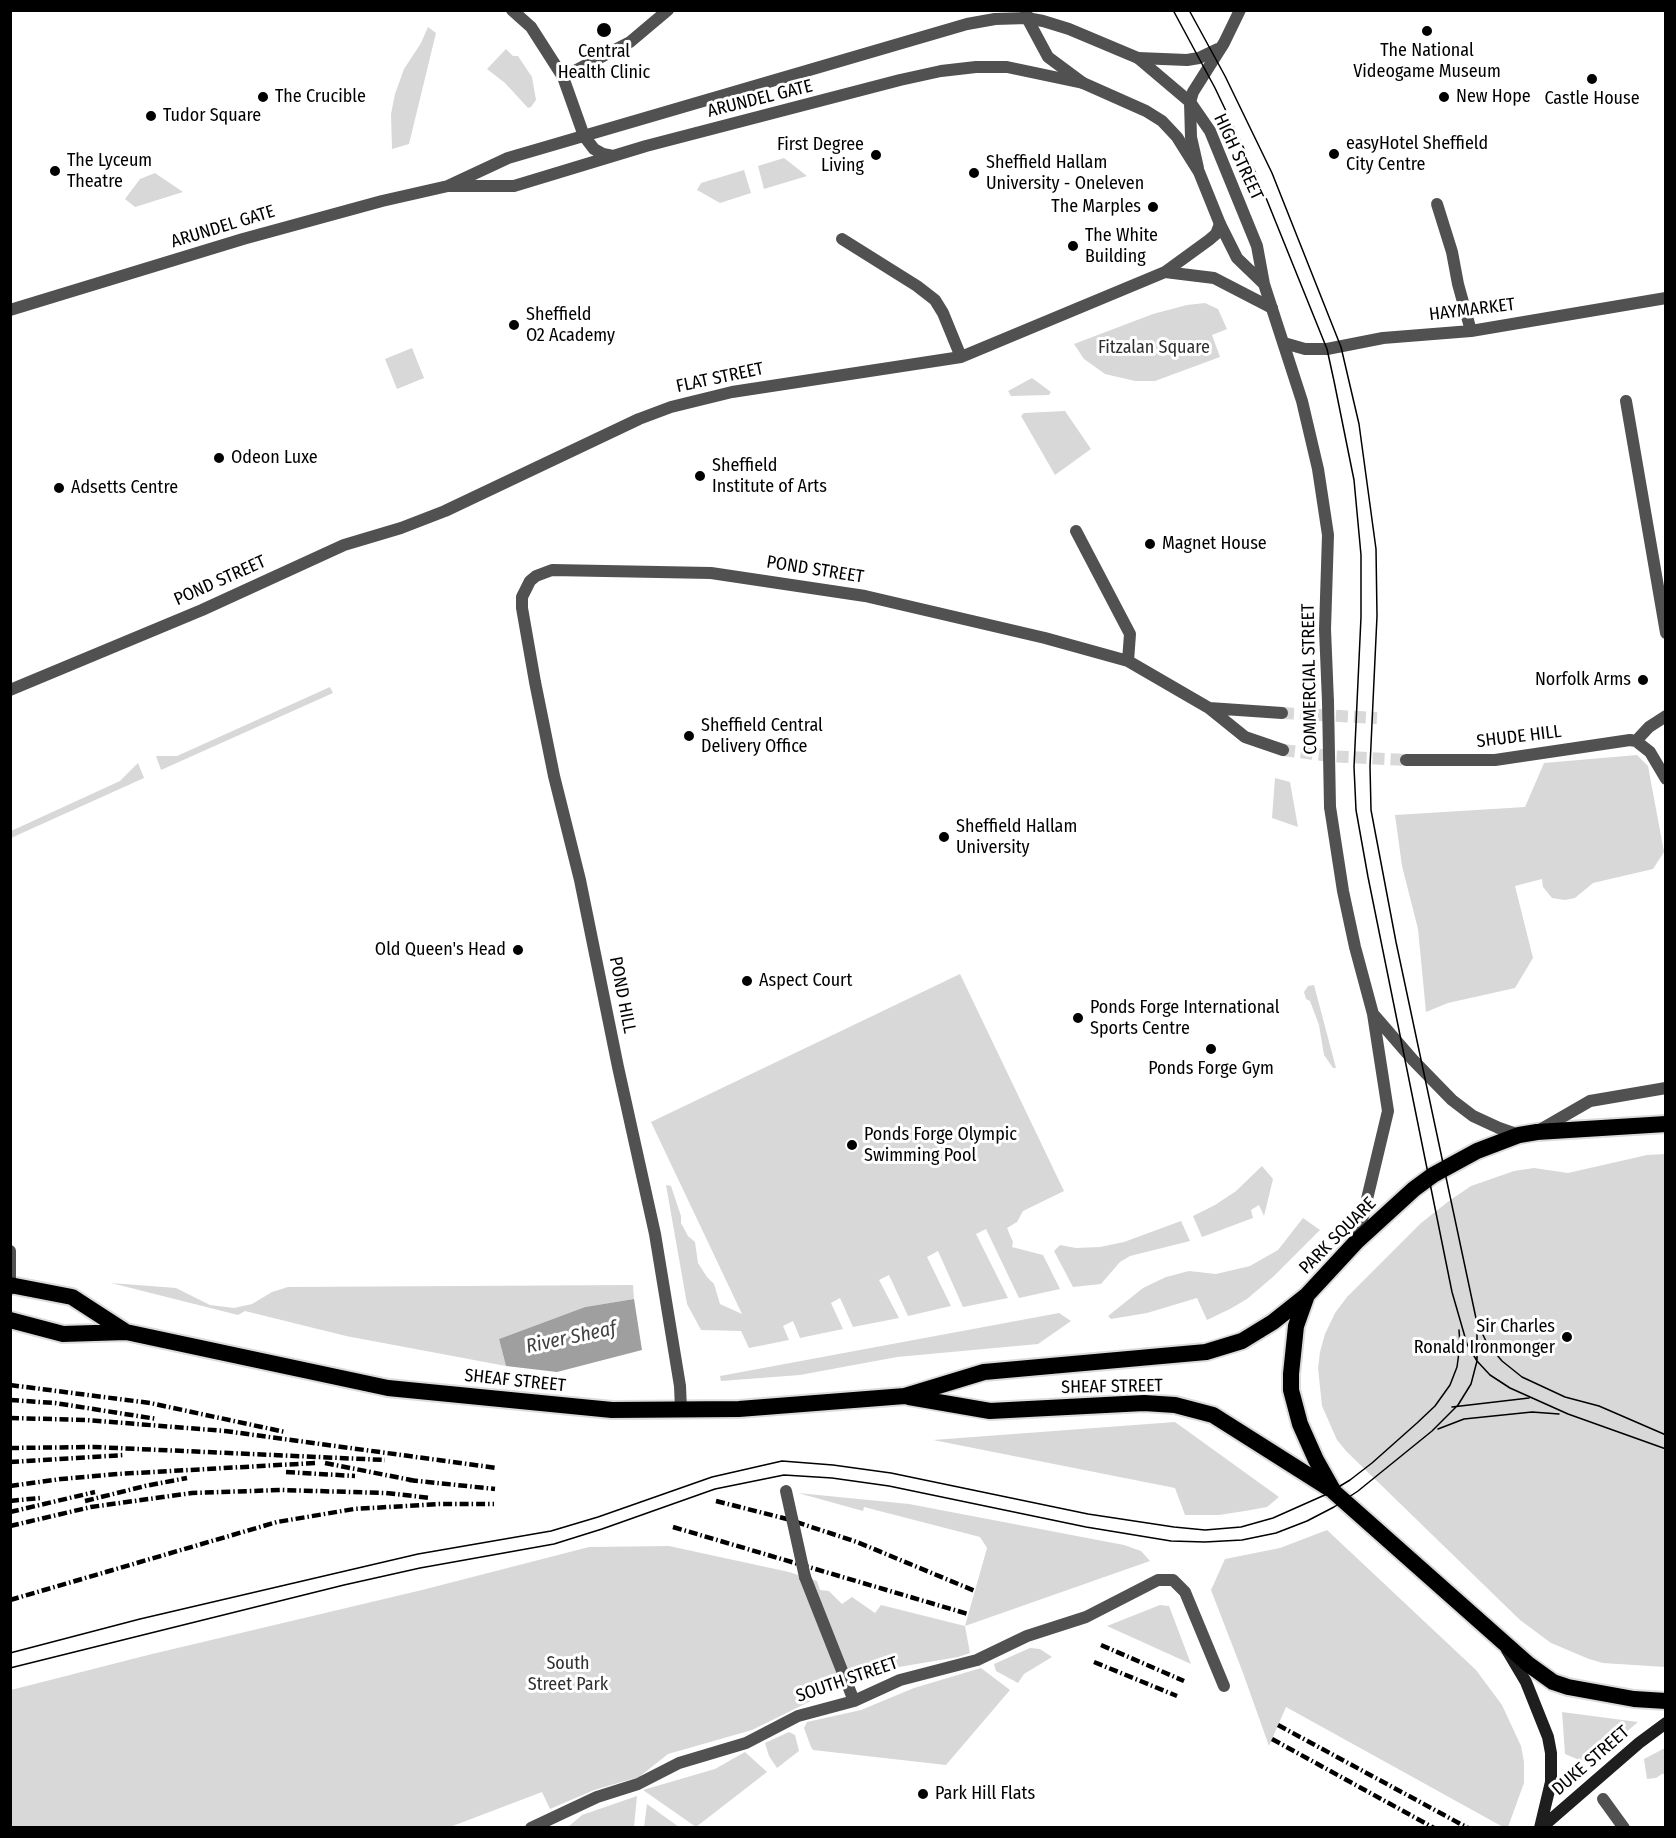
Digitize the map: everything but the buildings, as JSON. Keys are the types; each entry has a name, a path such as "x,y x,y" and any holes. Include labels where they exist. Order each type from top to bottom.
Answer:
{"highway":[{"name":"PARK SQUARE","path":"1665,1124 1519,1135 1477,1150 1433,1175 1414,1189 1357,1241 1307,1295 1296,1326 1291,1374 1292,1390 1300,1424 1334,1492 1539,1674 1568,1687 1634,1700 1665,1701"},
{"name":"SHEAF STREET","path":"11,1286 72,1297 126,1332"},
{"name":"SHEAF STREET","path":"10,1320 63,1334 126,1332 388,1388 612,1410 739,1409 905,1396 984,1371 1206,1352 1242,1341 1273,1322 1307,1295"},
{"name":"SHEAF STREET","path":"905,1396 990,1412 1144,1403 1175,1405 1213,1415 1334,1492"}],"main road":[{"name":"DUKE STREET","path":"1500,1638 1526,1682 1548,1737 1551,1753 1551,1782 1540,1827"},
{"name":"DUKE STREET","path":"1540,1827 1665,1723"}],"street":[{"path":"512,10 531,27 562,77 584,136 594,149 613,156"},
{"path":"562,77 630,42 668,10"},
{"path":"1138,58 1190,102 1193,92 1224,43 1240,10"},
{"path":"1027,14 1048,57 1083,83 1146,111 1162,121 1177,137 1199,172"},
{"name":"ARUNDEL GATE","path":"10,310 259,234 448,186 508,158 967,24 1027,14 1138,58"},
{"path":"1138,58 1187,60 1199,58 1219,48"},
{"name":"ARUNDEL GATE","path":"448,186 514,186 613,156 941,71 976,67 1007,67 1083,83"},
{"name":"HIGH STREET","path":"1190,102 1191,137 1199,172 1220,224 1237,258 1264,284"},
{"name":"HIGH STREET","path":"1190,102 1210,131 1257,246 1264,284 1284,343"},
{"path":"1437,204 1452,252 1471,331"},
{"path":"1165,272 1189,257 1216,234 1220,224"},
{"path":"842,239 918,286 935,300 943,313 961,357"},
{"path":"1165,272 1214,278 1272,308"},
{"name":"FLAT STREET","path":"445,511 639,419 686,402 732,392 961,357 1165,272"},
{"name":"HAYMARKET","path":"1284,343 1316,350 1383,338 1471,331 1665,298"},
{"name":"COMMERCIAL STREET","path":"1284,343 1308,422 1328,536 1325,629 1330,807 1354,947 1373,1014 1388,1111 1357,1241"},
{"path":"1626,401 1665,633"},
{"name":"POND STREET","path":"10,690 202,610 344,545 401,528 445,511"},
{"path":"1076,531 1130,634 1128,661 1209,708 1245,736 1283,750"},
{"name":"POND STREET","path":"525,589 536,576 552,570 711,573 865,596 1045,638 1128,661"},
{"name":"POND HILL","path":"525,589 522,608 535,682 554,776 580,880 655,1234 680,1386 681,1409"},
{"path":"1209,708 1282,713"},
{"path":"1665,716 1649,727 1636,741 1650,752 1665,779"},
{"name":"SHUDE HILL","path":"1406,760 1495,760 1621,741 1636,741"},
{"name":"COMMERCIAL STREET","path":"1373,1014 1452,1100 1473,1116 1519,1135"},
{"path":"1537,1132 1590,1101 1665,1088"},
{"path":"10,1251 11,1286"},
{"path":"786,1491 805,1577 854,1701"},
{"name":"SOUTH STREET","path":"531,1827 597,1797 638,1784 679,1763 746,1743 798,1716 854,1701 900,1680 977,1660 1027,1636 1086,1617 1154,1582 1166,1580 1176,1582 1188,1596 1224,1686"},
{"path":"1603,1799 1624,1827"}],"green space":[{"path":"428,27 436,33 409,144 392,149 391,114 395,94 404,69 421,43"},
{"path":"506,49 513,56 518,56 532,77 536,100 531,107 528,108 505,83 487,69"},
{"path":"784,158 807,176 764,189 758,166"},
{"path":"744,170 751,193 720,203 697,190 701,183"},
{"path":"155,173 183,192 135,207 125,199 140,179"},
{"name":"Fitzalan Square","path":"1205,303 1218,309 1227,329 1212,335 1220,357 1155,381 1135,381 1105,374 1084,359 1074,344 1153,314"},
{"path":"412,348 424,378 397,389 385,359"},
{"path":"1032,378 1051,392 1049,395 1011,396 1008,391"},
{"path":"1065,411 1091,449 1055,475 1021,416 1024,413"},
{"path":"330,687 333,693 161,770 156,756 177,756"},
{"path":"1637,755 1648,766 1664,852 1653,869 1593,883 1575,898 1565,900 1552,898 1543,887 1542,879 1515,886 1533,958 1515,988 1448,1003 1426,1012 1418,929 1402,866 1395,815 1525,807 1544,763"},
{"path":"138,763 144,778 11,838 11,831 120,781"},
{"path":"1275,778 1290,782 1298,827 1272,818"},
{"name":"Ponds Forge Olympic Swimming Pool","path":"960,974 1064,1191 1023,1211 1017,1222 1007,1228 1013,1242 1012,1247 1043,1255 1060,1289 1019,1298 986,1229 976,1234 1008,1298 963,1307 938,1251 927,1257 951,1306 908,1316 889,1275 879,1280 899,1318 853,1327 840,1298 831,1303 843,1329 800,1338 793,1321 783,1326 789,1340 749,1348 741,1331 701,1330 687,1304 666,1185 671,1186 681,1216 681,1223 688,1236 695,1242 698,1263 714,1284 720,1304 742,1314 651,1122"},
{"path":"1314,985 1336,1068 1333,1068 1324,1055 1319,1025 1304,992 1308,986"},
{"path":"1666,1154 1665,1667 1603,1663 1589,1659 1551,1643 1520,1620 1337,1440 1322,1406 1318,1368 1325,1334 1335,1313 1347,1297 1421,1223 1471,1186 1514,1171 1534,1168 1568,1173 1647,1155"},
{"path":"1262,1166 1273,1179 1264,1216 1259,1205 1251,1210 1253,1218 1202,1237 1193,1216 1236,1191"},
{"path":"1303,1218 1320,1230 1274,1276 1247,1299 1230,1309 1207,1320 1197,1298 1147,1313 1111,1319 1108,1316 1143,1288 1166,1277 1189,1271 1216,1274 1250,1266 1278,1250"},
{"path":"1181,1221 1190,1241 1130,1256 1120,1262 1101,1284 1073,1287 1054,1251 1060,1245 1076,1248 1100,1247 1124,1242"},
{"path":"111,1283 176,1288 210,1305 234,1308 252,1304 272,1292 288,1287 633,1285 634,1299 585,1307 499,1339 506,1366 346,1336 245,1311 238,1315"},
{"path":"1059,1313 1071,1321 1038,1344 897,1357 800,1375 721,1381 720,1376"},
{"path":"1175,1422 1279,1497 1267,1507 1219,1515 1185,1515 1175,1488 933,1440"},
{"path":"798,1493 909,1504 1124,1545 1141,1551 1150,1561 965,1626 987,1548 980,1537 864,1507 863,1511"},
{"path":"1327,1530 1476,1670 1502,1705 1521,1746 1524,1762 1524,1783 1508,1827 1503,1827 1286,1707 1269,1746 1211,1590 1225,1559 1280,1548"},
{"name":"South Street Park","path":"669,1546 789,1572 817,1581 820,1590 829,1591 842,1604 852,1597 875,1613 881,1605 965,1626 970,1653 899,1667 831,1691 752,1730 668,1754 639,1777 594,1790 550,1809 542,1792 450,1827 11,1828 11,1690 589,1547"},
{"path":"1160,1605 1169,1606 1191,1664 1107,1626"},
{"path":"1030,1648 1040,1649 1052,1657 1024,1674 1018,1683 996,1671 994,1664"},
{"path":"981,1668 1010,1690 946,1765 813,1750 811,1747 804,1728 807,1722 861,1710 914,1688"},
{"path":"1562,1712 1638,1722 1589,1764 1565,1754"},
{"path":"789,1732 795,1735 799,1751 777,1768 769,1756 765,1743"},
{"path":"1665,1748 1665,1774 1647,1779 1644,1759"},
{"path":"745,1752 767,1772 696,1827 643,1790 715,1769"},
{"path":"637,1796 634,1827 568,1827 582,1815"},
{"path":"647,1804 679,1827 644,1827"}],"water":[{"name":"River Sheaf","path":"634,1299 642,1350 557,1372 506,1366 499,1339 585,1307"}],"tunnel":[{"path":"1282,713 1377,718"},
{"path":"1283,750 1329,756 1406,760"}],"tram line":[{"path":"1173,10 1215,88 1258,178 1327,349 1354,480 1361,555 1361,617 1354,767 1356,810 1452,1292 1467,1344 1477,1361 1490,1375 1510,1388 1568,1414 1666,1449"},
{"path":"10,1668 344,1585 420,1568 554,1544 715,1489 784,1475 832,1478 889,1486 1086,1527 1171,1541 1242,1540 1276,1533 1334,1507 1358,1491 1432,1431 1458,1405 1471,1384 1477,1361 1477,1323 1396,942 1371,810 1370,766 1377,616 1376,549 1359,424 1341,347 1272,173 1225,76 1189,10"},
{"path":"1478,1325 1487,1343 1502,1361 1522,1377 1565,1397 1599,1406 1666,1435"},
{"path":"10,1653 140,1619 418,1554 551,1531 712,1477 782,1461 891,1473 1088,1514 1174,1527 1205,1530 1241,1527 1273,1518 1327,1494 1372,1463 1417,1423 1435,1406 1450,1385 1457,1367 1460,1345 1459,1330"},
{"path":"1452,1407 1529,1398"},
{"path":"1438,1429 1464,1419 1532,1412 1559,1414"}],"railway":[{"path":"10,1385 150,1403 285,1432"},
{"path":"10,1400 55,1403 157,1419"},
{"path":"10,1418 86,1420 225,1431 497,1468"},
{"path":"10,1448 94,1447 385,1460"},
{"path":"10,1462 124,1455"},
{"path":"10,1486 118,1474 315,1463"},
{"path":"325,1463 416,1481"},
{"path":"286,1472 355,1476"},
{"path":"85,1501 187,1478"},
{"path":"409,1480 495,1489"},
{"path":"10,1526 91,1507 192,1493 281,1490 386,1493 431,1498"},
{"path":"10,1512 95,1492"},
{"path":"10,1501 40,1498"},
{"path":"716,1501 787,1519 857,1542 975,1591"},
{"path":"10,1600 277,1522 354,1509 439,1504 494,1504"},
{"path":"673,1527 968,1614"},
{"path":"1101,1645 1184,1681"},
{"path":"1094,1662 1177,1696"},
{"path":"1278,1725 1468,1828"},
{"path":"1272,1739 1434,1828"}],"place":[{"name":"Central Health Clinic","path":"604,30"},
{"name":"The National Videogame Museum","path":"1427,31"},
{"name":"Castle House","path":"1592,79"},
{"name":"The Crucible","path":"263,97"},
{"name":"New Hope","path":"1444,97"},
{"name":"Tudor Square","path":"151,116"},
{"name":"easyHotel Sheffield City Centre","path":"1334,154"},
{"name":"First Degree Living","path":"876,155"},
{"name":"The Lyceum Theatre","path":"55,171"},
{"name":"Sheffield Hallam University - Oneleven","path":"974,173"},
{"name":"The Marples","path":"1153,207"},
{"name":"The White Building","path":"1073,246"},
{"name":"Sheffield O2 Academy","path":"514,325"},
{"name":"Odeon Luxe","path":"219,458"},
{"name":"Sheffield Institute of Arts","path":"700,476"},
{"name":"Adsetts Centre","path":"59,488"},
{"name":"Magnet House","path":"1150,544"},
{"name":"Norfolk Arms","path":"1643,680"},
{"name":"Sheffield Central Delivery Office","path":"689,736"},
{"name":"Sheffield Hallam University","path":"944,837"},
{"name":"Old Queen's Head","path":"518,950"},
{"name":"Aspect Court","path":"747,981"},
{"name":"Ponds Forge International Sports Centre","path":"1078,1018"},
{"name":"Ponds Forge Gym","path":"1211,1049"},
{"name":"Ponds Forge Olympic Swimming Pool","path":"852,1145"},
{"name":"Sir Charles Ronald Ironmonger","path":"1567,1337"},
{"name":"Park Hill Flats","path":"923,1794"}]}
